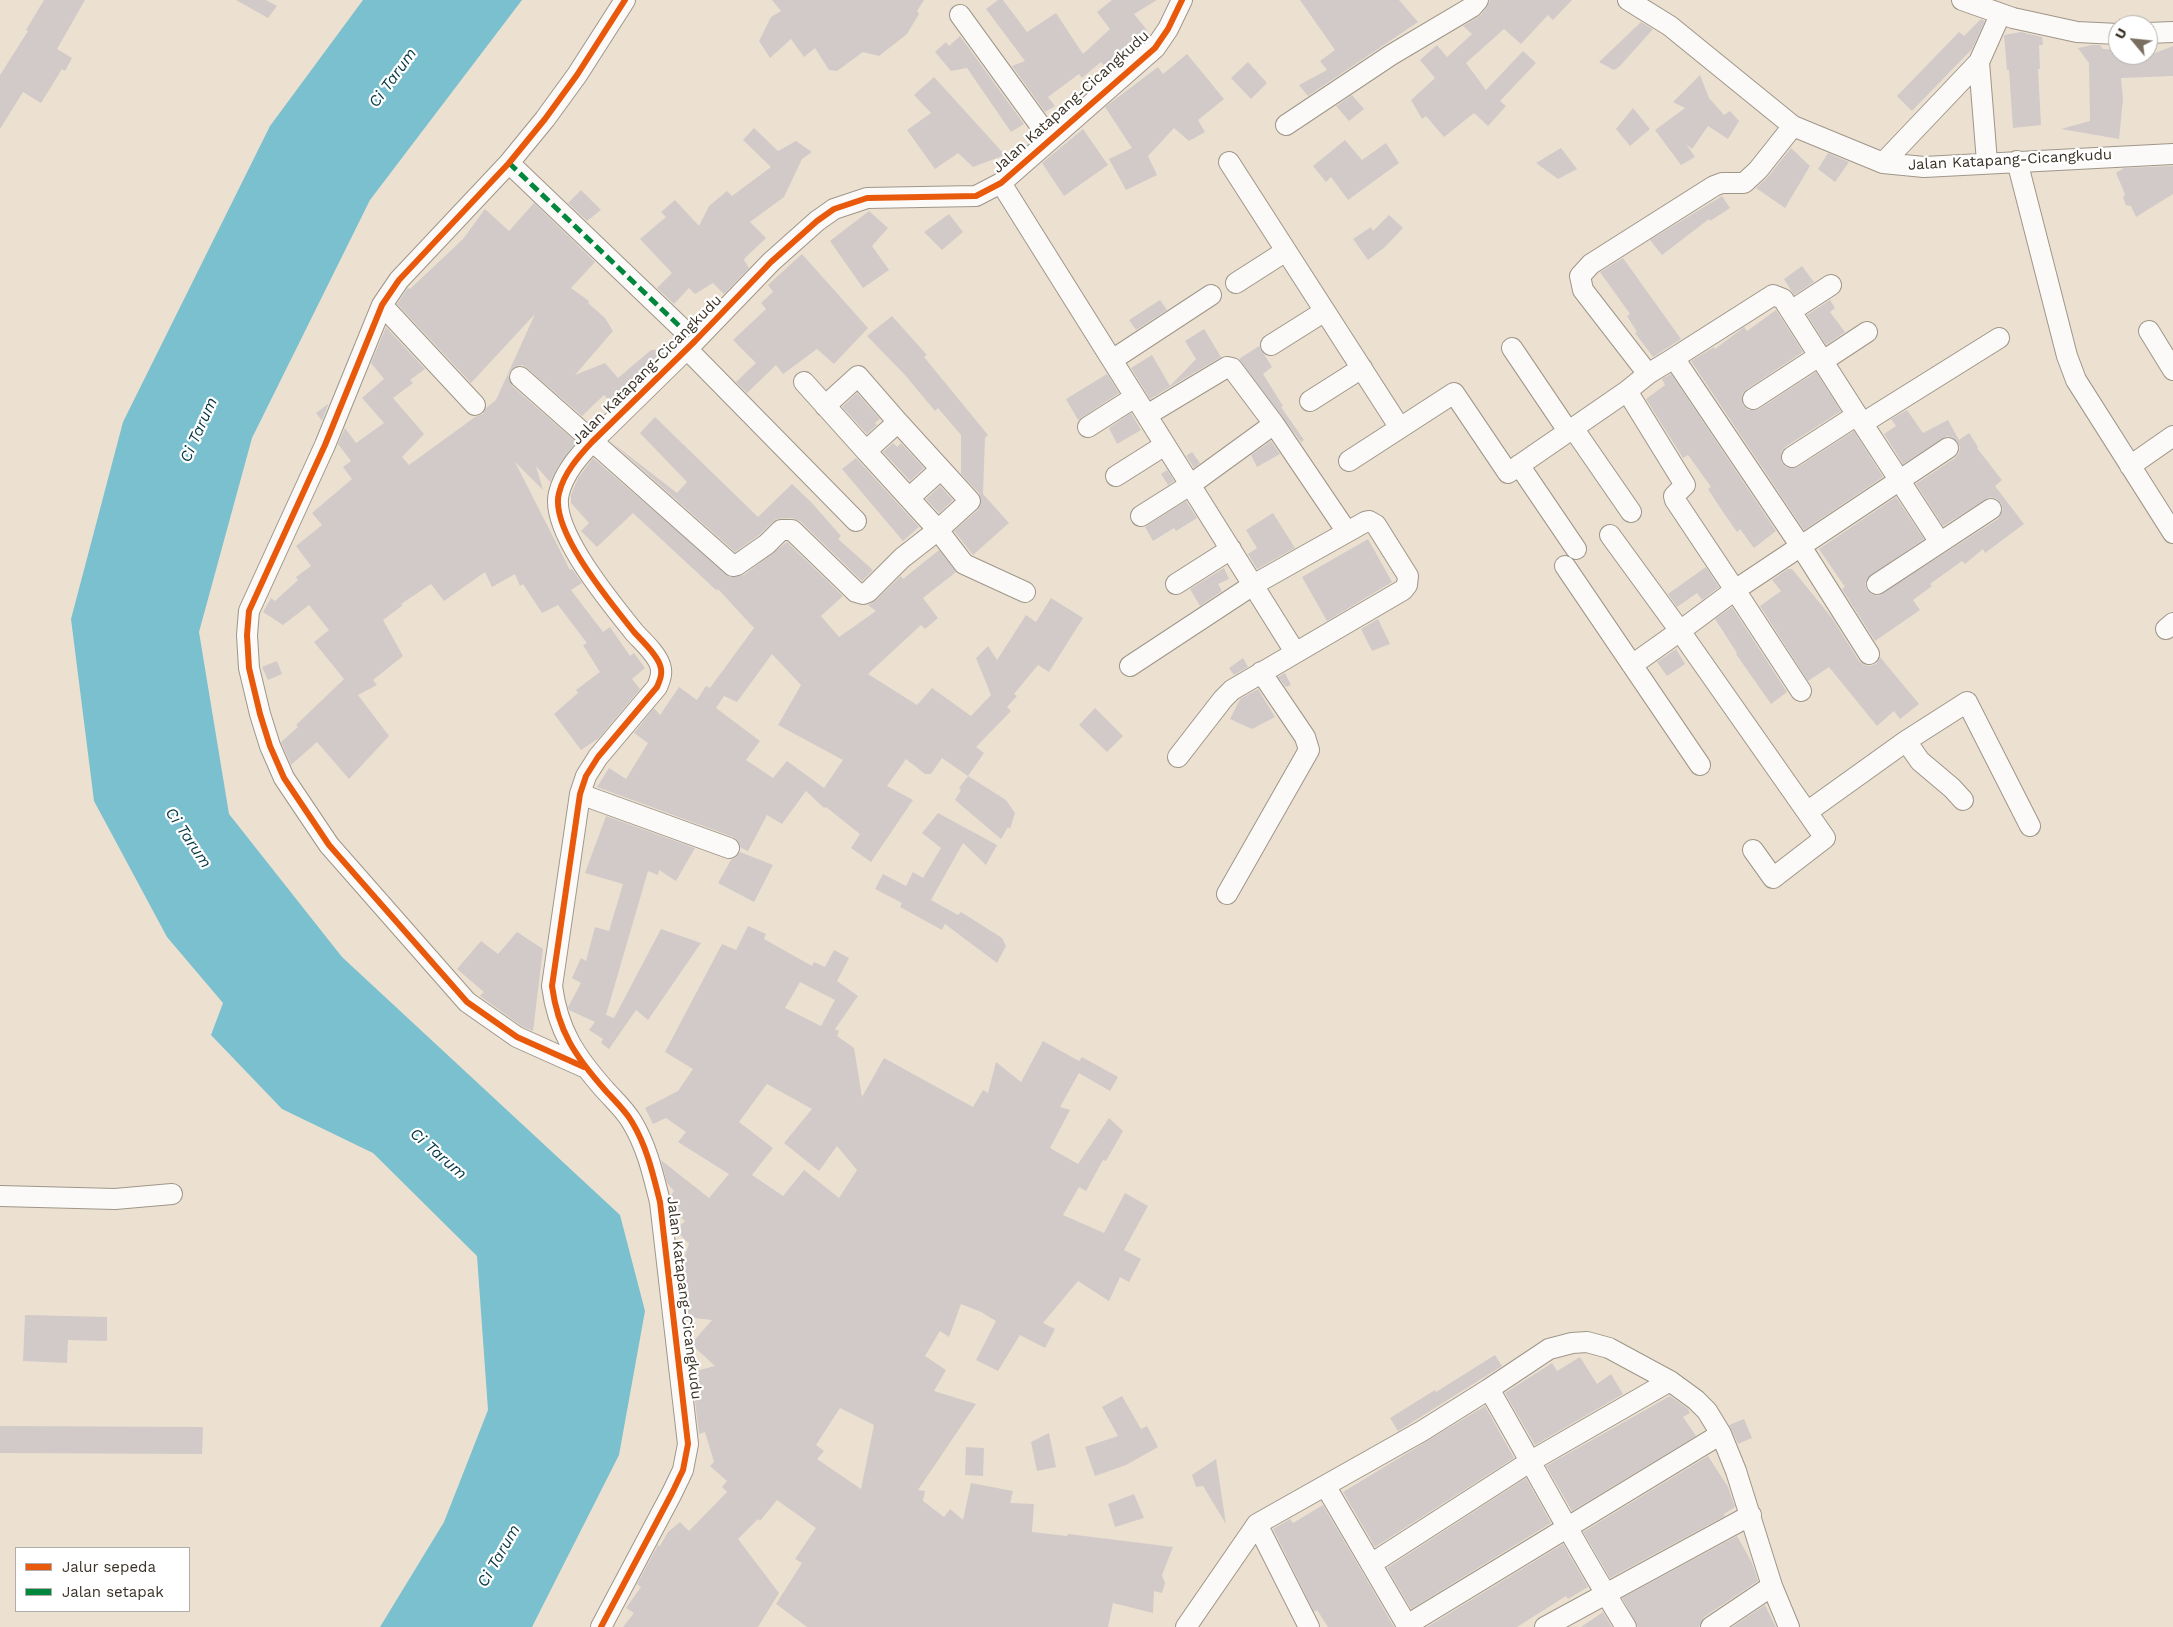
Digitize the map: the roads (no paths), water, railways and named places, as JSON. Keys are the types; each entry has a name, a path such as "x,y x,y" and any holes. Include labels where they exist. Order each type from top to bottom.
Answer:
{"street":[{"path":"584,1067 517,1037 467,1002 367,890 316,826 284,778 260,714 249,668 247,635 250,611 325,445 382,305 399,280 420,256 510,163 577,75 625,0"},
{"name":"Jalan Katapang-Cicangkudu","path":"602,1627 683,1470 688,1444 660,1202 652,1168 644,1144 631,1120 584,1067 564,1034 555,1010 552,986 580,794 586,776 598,757 657,687 661,679 660,665 657,659 581,561 562,525 558,495 576,460 592,442 691,345 771,262 817,221 834,209 866,198 976,196 1001,183 1155,48 1168,29 1182,0"},
{"path":"1286,125 1391,54 1472,7 1478,0"},
{"name":"Jalan Katapang-Cicangkudu","path":"1628,0 1670,26 1793,126 1883,163 1924,167 1987,162 2173,154"},
{"path":"1962,0 2000,15 2077,32 2108,34"},
{"path":"960,15 1050,139"},
{"path":"1883,163 1979,62 2000,15"},
{"path":"2158,33 2173,32"},
{"path":"1979,62 1987,162"},
{"path":"1648,374 1583,290 1580,276 1591,264 1714,186 1744,183 1758,170 1793,126"},
{"path":"2017,161 2067,356 2076,380 2173,533"},
{"path":"1229,162 1400,428"},
{"path":"510,163 691,345 856,521"},
{"path":"1001,183 1295,652"},
{"path":"1236,283 1286,251"},
{"path":"1791,312 1831,285"},
{"path":"1112,360 1211,295"},
{"path":"1349,461 1454,393 1508,473 1627,391 1648,374 1773,295 1783,299 1939,541"},
{"path":"382,305 475,405"},
{"path":"1272,345 1324,310"},
{"path":"2148,331 2173,370"},
{"path":"1753,400 1867,332"},
{"path":"1792,458 1999,338"},
{"path":"1512,348 1631,512"},
{"path":"1674,358 1800,545 1869,654"},
{"path":"1147,416 1229,367 1234,370 1274,424 1347,532"},
{"path":"1310,402 1362,368"},
{"path":"520,377 733,566 767,544 781,530 792,530 856,592 863,594 868,592 918,544 938,530 970,501 858,376 826,406"},
{"path":"804,382 938,530 964,564 1025,592"},
{"path":"1627,391 1685,484 1684,488 1674,496 1674,500 1801,690"},
{"path":"1088,427 1135,397"},
{"path":"866,451 898,422"},
{"path":"1141,516 1190,485 1274,424"},
{"path":"2130,466 2173,436"},
{"path":"1116,476 1165,445"},
{"path":"1632,665 1800,545 1948,448"},
{"path":"1519,465 1576,549"},
{"path":"909,498 941,469"},
{"path":"1877,584 1939,541 1991,509"},
{"path":"1130,666 1253,585 1365,522 1373,522 1408,576 1407,585 1403,590 1261,672 1223,699 1178,757"},
{"path":"1610,535 1680,631 1825,838 1773,878 1753,850"},
{"path":"1176,584 1231,549"},
{"path":"1565,566 1700,765"},
{"path":"1226,894 1309,750 1309,744 1305,737 1261,672"},
{"path":"1807,812 1906,741 1967,702 2030,826"},
{"path":"1906,741 1920,761 1963,800"},
{"path":"580,794 730,848"},
{"path":"0,1196 115,1199 172,1194"},
{"path":"1186,1627 1258,1524 1422,1431 1549,1349 1572,1343 1587,1342 1609,1348 1670,1381 1696,1400 1707,1411 1721,1434 1751,1515 1772,1586 1789,1627"},
{"path":"1371,1564 1531,1461 1670,1381"},
{"path":"1488,1388 1531,1461 1566,1527 1626,1627"},
{"path":"1326,1486 1408,1626 1566,1527 1721,1434"},
{"path":"1545,1627 1751,1515"},
{"path":"1258,1524 1308,1627"},
{"path":"1711,1627 1772,1586"}],"water":[{"name":"Ci Tarum","path":"363,0 522,0 370,200 252,438 199,632 229,814 342,957 620,1215 645,1311 619,1455 532,1627 380,1627 444,1522 488,1410 477,1256 373,1153 282,1109 211,1035 223,1003 167,937 94,801 71,619 123,422 270,126"}]}
